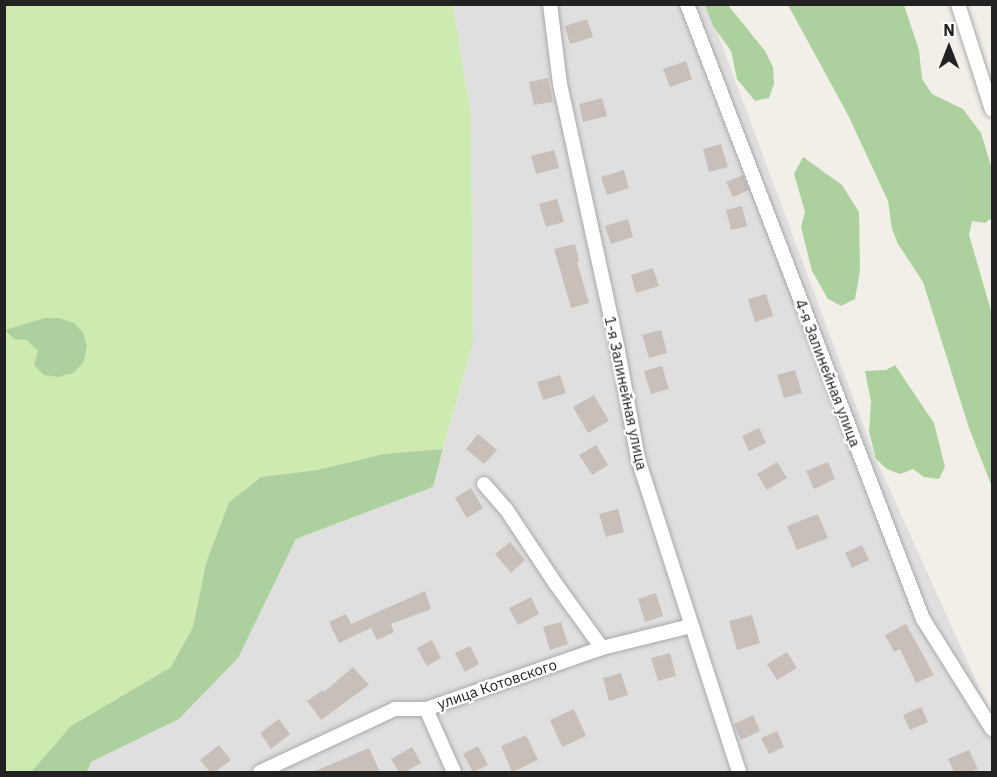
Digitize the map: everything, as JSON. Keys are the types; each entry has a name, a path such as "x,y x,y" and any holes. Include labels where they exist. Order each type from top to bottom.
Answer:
{"street":[{"name":"1-я Залинейная улица","path":"550,4 560,84 618,351 638,459 739,772"},
{"name":"4-я Залинейная улица","path":"687,4 923,619 993,729"},
{"path":"958,4 993,110"},
{"path":"484,484 506,509 602,648"},
{"name":"улица Котовского","path":"260,772 395,709 426,709 602,648 691,626"},
{"path":"426,709 454,772"}],"shaded area":[{"path":"453,5 707,5 876,459 992,716 992,772 87,772 91,762 179,719 238,658 296,539 433,487 473,343 471,114"}],"green space":[{"path":"5,5 453,5 471,114 473,343 443,449 383,454 317,470 261,477 229,502 206,563 193,627 171,667 71,726 31,772 5,772"},
{"path":"705,5 728,5 765,51 773,67 774,84 769,98 755,101 737,79 731,51 713,26"},
{"path":"788,5 904,5 919,50 922,79 932,94 963,109 981,133 992,169 992,218 985,223 972,221 969,235 992,314 992,487 969,428 923,282 898,244 892,229 888,201 848,115"},
{"path":"803,157 842,185 859,212 860,271 855,299 841,306 828,299 812,271 801,227 805,212 794,174"},
{"path":"45,318 59,318 74,323 83,332 87,347 83,363 73,373 58,377 44,375 34,365 38,351 27,340 14,339 5,330"},
{"path":"895,365 934,423 945,467 939,479 924,477 913,469 900,474 887,469 876,459 869,432 871,402 865,371 886,370"},
{"path":"443,449 433,487 296,539 238,658 179,719 91,762 87,772 31,772 71,726 171,667 193,627 206,563 229,502 261,477 317,470 383,454"}],"building":[{"path":"587,19 593,37 570,44 565,26"},
{"path":"686,61 692,79 670,87 663,69"},
{"path":"548,78 553,102 534,105 529,82"},
{"path":"602,98 607,116 583,122 579,104"},
{"path":"721,144 728,167 709,172 703,149"},
{"path":"554,150 559,168 536,174 531,156"},
{"path":"624,170 629,188 607,195 601,177"},
{"path":"743,175 749,190 733,197 726,182"},
{"path":"557,199 564,222 546,227 539,204"},
{"path":"742,206 747,226 731,230 726,210"},
{"path":"628,219 633,237 611,244 605,226"},
{"path":"575,244 579,261 577,262 589,303 571,308 554,249"},
{"path":"653,268 659,286 636,293 631,275"},
{"path":"766,294 773,316 755,322 748,299"},
{"path":"661,330 667,353 649,358 642,335"},
{"path":"662,366 669,389 651,394 644,371"},
{"path":"795,370 802,393 784,398 777,375"},
{"path":"560,375 566,393 543,400 537,382"},
{"path":"594,395 609,421 588,433 573,407"},
{"path":"759,428 766,443 749,451 742,436"},
{"path":"478,434 497,450 484,464 466,449"},
{"path":"596,445 608,465 592,475 579,455"},
{"path":"777,462 787,478 767,490 757,474"},
{"path":"828,462 835,479 814,489 806,471"},
{"path":"471,488 483,508 467,518 455,498"},
{"path":"618,509 624,532 606,537 599,514"},
{"path":"818,514 828,538 797,550 787,526"},
{"path":"510,542 525,560 511,573 495,554"},
{"path":"862,545 869,560 852,568 845,553"},
{"path":"425,591 431,609 391,624 394,632 377,640 371,628 339,643 329,622 346,614 351,624"},
{"path":"656,593 663,616 645,622 638,599"},
{"path":"531,597 539,614 518,625 509,608"},
{"path":"752,615 760,643 737,650 729,621"},
{"path":"561,622 568,644 550,650 543,627"},
{"path":"906,624 934,675 916,683 900,649 894,652 885,635"},
{"path":"432,640 441,658 427,666 417,648"},
{"path":"470,646 479,664 465,672 455,653"},
{"path":"787,652 797,668 777,680 767,664"},
{"path":"670,653 676,676 658,681 651,658"},
{"path":"353,667 369,685 321,720 307,701 323,690 324,692"},
{"path":"621,673 628,695 609,701 603,678"},
{"path":"921,707 928,722 910,730 903,715"},
{"path":"574,709 586,736 562,747 550,720"},
{"path":"753,715 760,731 741,740 734,724"},
{"path":"279,719 290,734 271,749 260,733"},
{"path":"777,731 784,747 769,754 761,738"},
{"path":"526,735 538,760 512,772 501,746"},
{"path":"219,745 231,760 215,772 210,772 200,760"},
{"path":"478,746 488,765 473,772 463,754"},
{"path":"412,747 421,763 405,772 399,772 391,759"},
{"path":"369,748 380,772 313,772"},
{"path":"969,750 978,769 969,772 954,772 948,759"}]}
